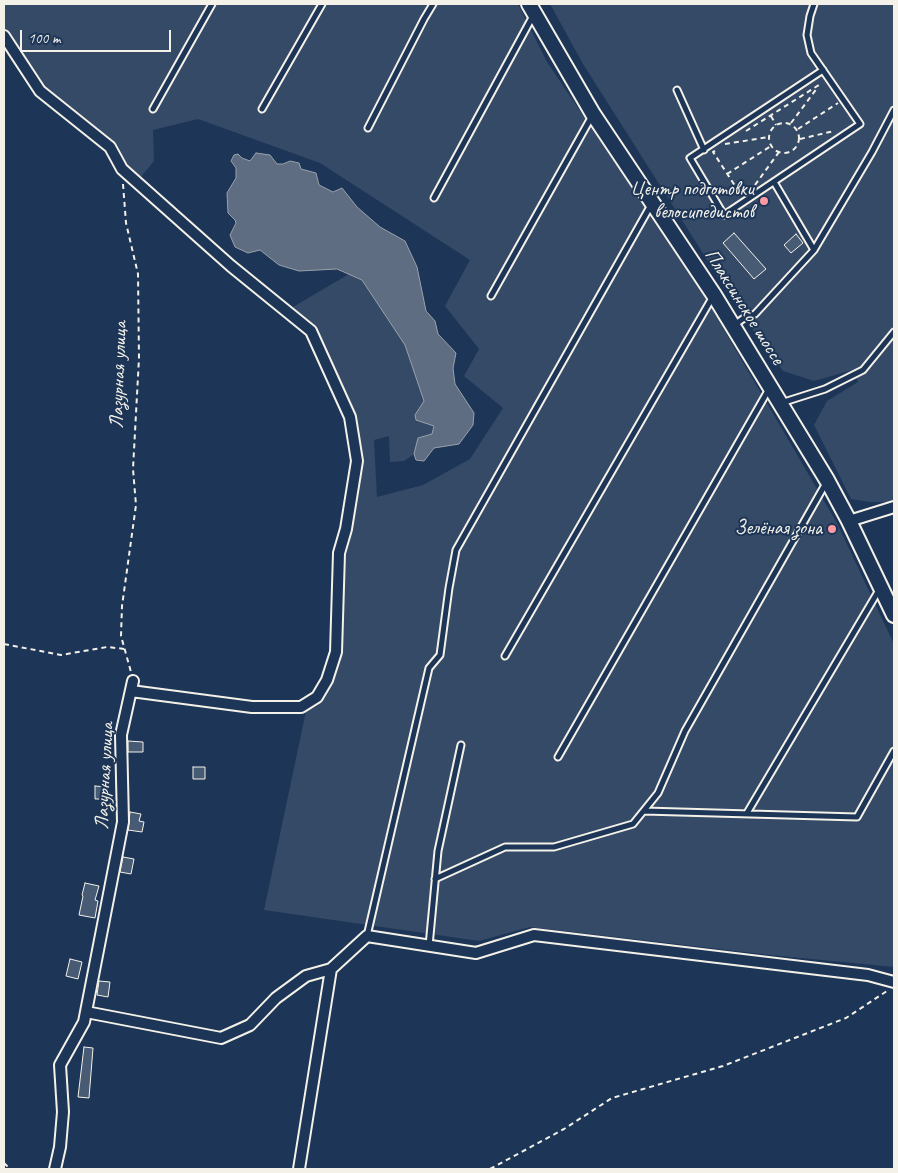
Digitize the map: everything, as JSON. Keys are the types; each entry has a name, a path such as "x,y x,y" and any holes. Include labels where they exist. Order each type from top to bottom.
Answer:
{"main road":[{"name":"Плаксинское шоссе","path":"531,9 593,114 714,295 827,480 894,615"}],"street":[{"path":"4,36 40,91 110,146 122,169 231,266 311,331 350,417 357,461 346,529 339,553 336,652 327,680 317,697 301,707 252,707 132,686"},
{"path":"849,521 894,507"},
{"name":"Лазурная улица","path":"55,1169 60,1147 63,1112 60,1065 84,1022 123,822 121,735 132,686"},
{"path":"86,1012 221,1038 250,1025 276,998 306,976 331,969 367,936 476,953 534,935 868,975 894,982"},
{"path":"299,1169 331,969"}],"lane":[{"path":"153,109 212,4"},
{"path":"262,109 322,4"},
{"path":"368,128 433,4"},
{"path":"814,4 807,35 811,52 860,124 724,215 690,158 823,70"},
{"path":"434,198 531,9"},
{"path":"677,90 704,150"},
{"path":"733,326 744,318 755,314 814,250 872,152 894,110"},
{"path":"490,296 593,114"},
{"path":"774,182 814,250"},
{"path":"367,936 429,668 440,655 448,588 456,550 652,203"},
{"path":"505,656 714,295"},
{"path":"780,403 826,389 863,370 894,332"},
{"path":"558,757 770,386"},
{"path":"435,878 505,847 554,847 633,824 658,793 685,731 827,480"},
{"path":"747,813 881,587"},
{"path":"429,946 438,850 461,745"},
{"path":"644,811 857,817 894,751"}],"path":[{"path":"740,135 824,81"},
{"path":"790,124 819,85"},
{"path":"798,130 838,103"},
{"path":"771,116 776,125"},
{"path":"781,123 790,124 798,130 800,139 793,151 788,153 779,152 771,146 769,137 776,125 781,123"},
{"path":"800,139 837,130"},
{"path":"733,140 725,144 769,137"},
{"path":"727,174 771,146"},
{"path":"719,148 713,152 741,196 747,192"},
{"path":"760,183 753,188 779,152"},
{"name":"Лазурная улица","path":"122,169 126,223 138,274 139,358 133,469 136,505 122,606 121,636 132,686"},
{"path":"4,644 61,655 107,647 125,649"},
{"path":"490,1169 564,1130 612,1098 723,1066 829,1025 846,1018 894,987"},
{"path":"4,1163 10,1169"}],"shaded area":[{"path":"4,4 518,4 547,62 696,282 837,523 894,644 894,967 770,955 530,927 479,941 264,910 306,711 318,706 342,655 342,565 361,469 359,450 341,380 328,361 316,330 293,307 349,274 362,280 405,345 424,401 415,415 434,426 432,434 419,438 414,454 404,461 390,462 389,436 374,440 377,497 423,485 470,459 503,408 464,376 479,349 445,306 470,260 320,163 198,119 153,130 154,161 140,178 45,90 4,30"},
{"name":"Центр подготовки велосипедистов","path":"550,4 894,4 894,502 870,502 851,499 814,425 827,401 858,382 853,370 814,381 783,371 744,318 583,64"},
{"path":"256,153 270,155 277,164 290,161 299,163 301,169 316,173 319,185 333,192 342,188 357,207 380,227 405,241 417,267 426,311 435,321 438,334 456,353 453,368 455,384 474,413 473,425 459,444 434,448 424,461 416,460 414,454 418,438 432,434 434,426 416,420 415,415 424,401 405,345 362,280 337,269 299,271 279,265 260,250 248,253 235,247 230,235 236,223 228,213 227,193 236,178 236,168 231,161 234,155 238,154 250,161"}],"building":[{"path":"734,233 766,269 754,279 723,243"},
{"path":"796,234 803,243 791,253 784,245"},
{"path":"128,741 143,742 143,752 128,752"},
{"path":"193,767 205,767 205,779 193,779"},
{"path":"95,786 106,787 105,799 95,799"},
{"path":"130,812 141,814 139,821 144,822 142,832 128,830"},
{"path":"123,857 134,859 131,874 120,872"},
{"path":"85,883 99,886 95,900 98,901 95,918 79,915"},
{"path":"70,959 82,962 78,979 66,976"},
{"path":"99,981 110,982 108,997 97,995"},
{"path":"84,1047 93,1048 89,1098 78,1097"}],"place":[{"name":"Центр подготовки велосипедистов","path":"764,201"},
{"name":"Зелёная зона","path":"832,529"}]}
